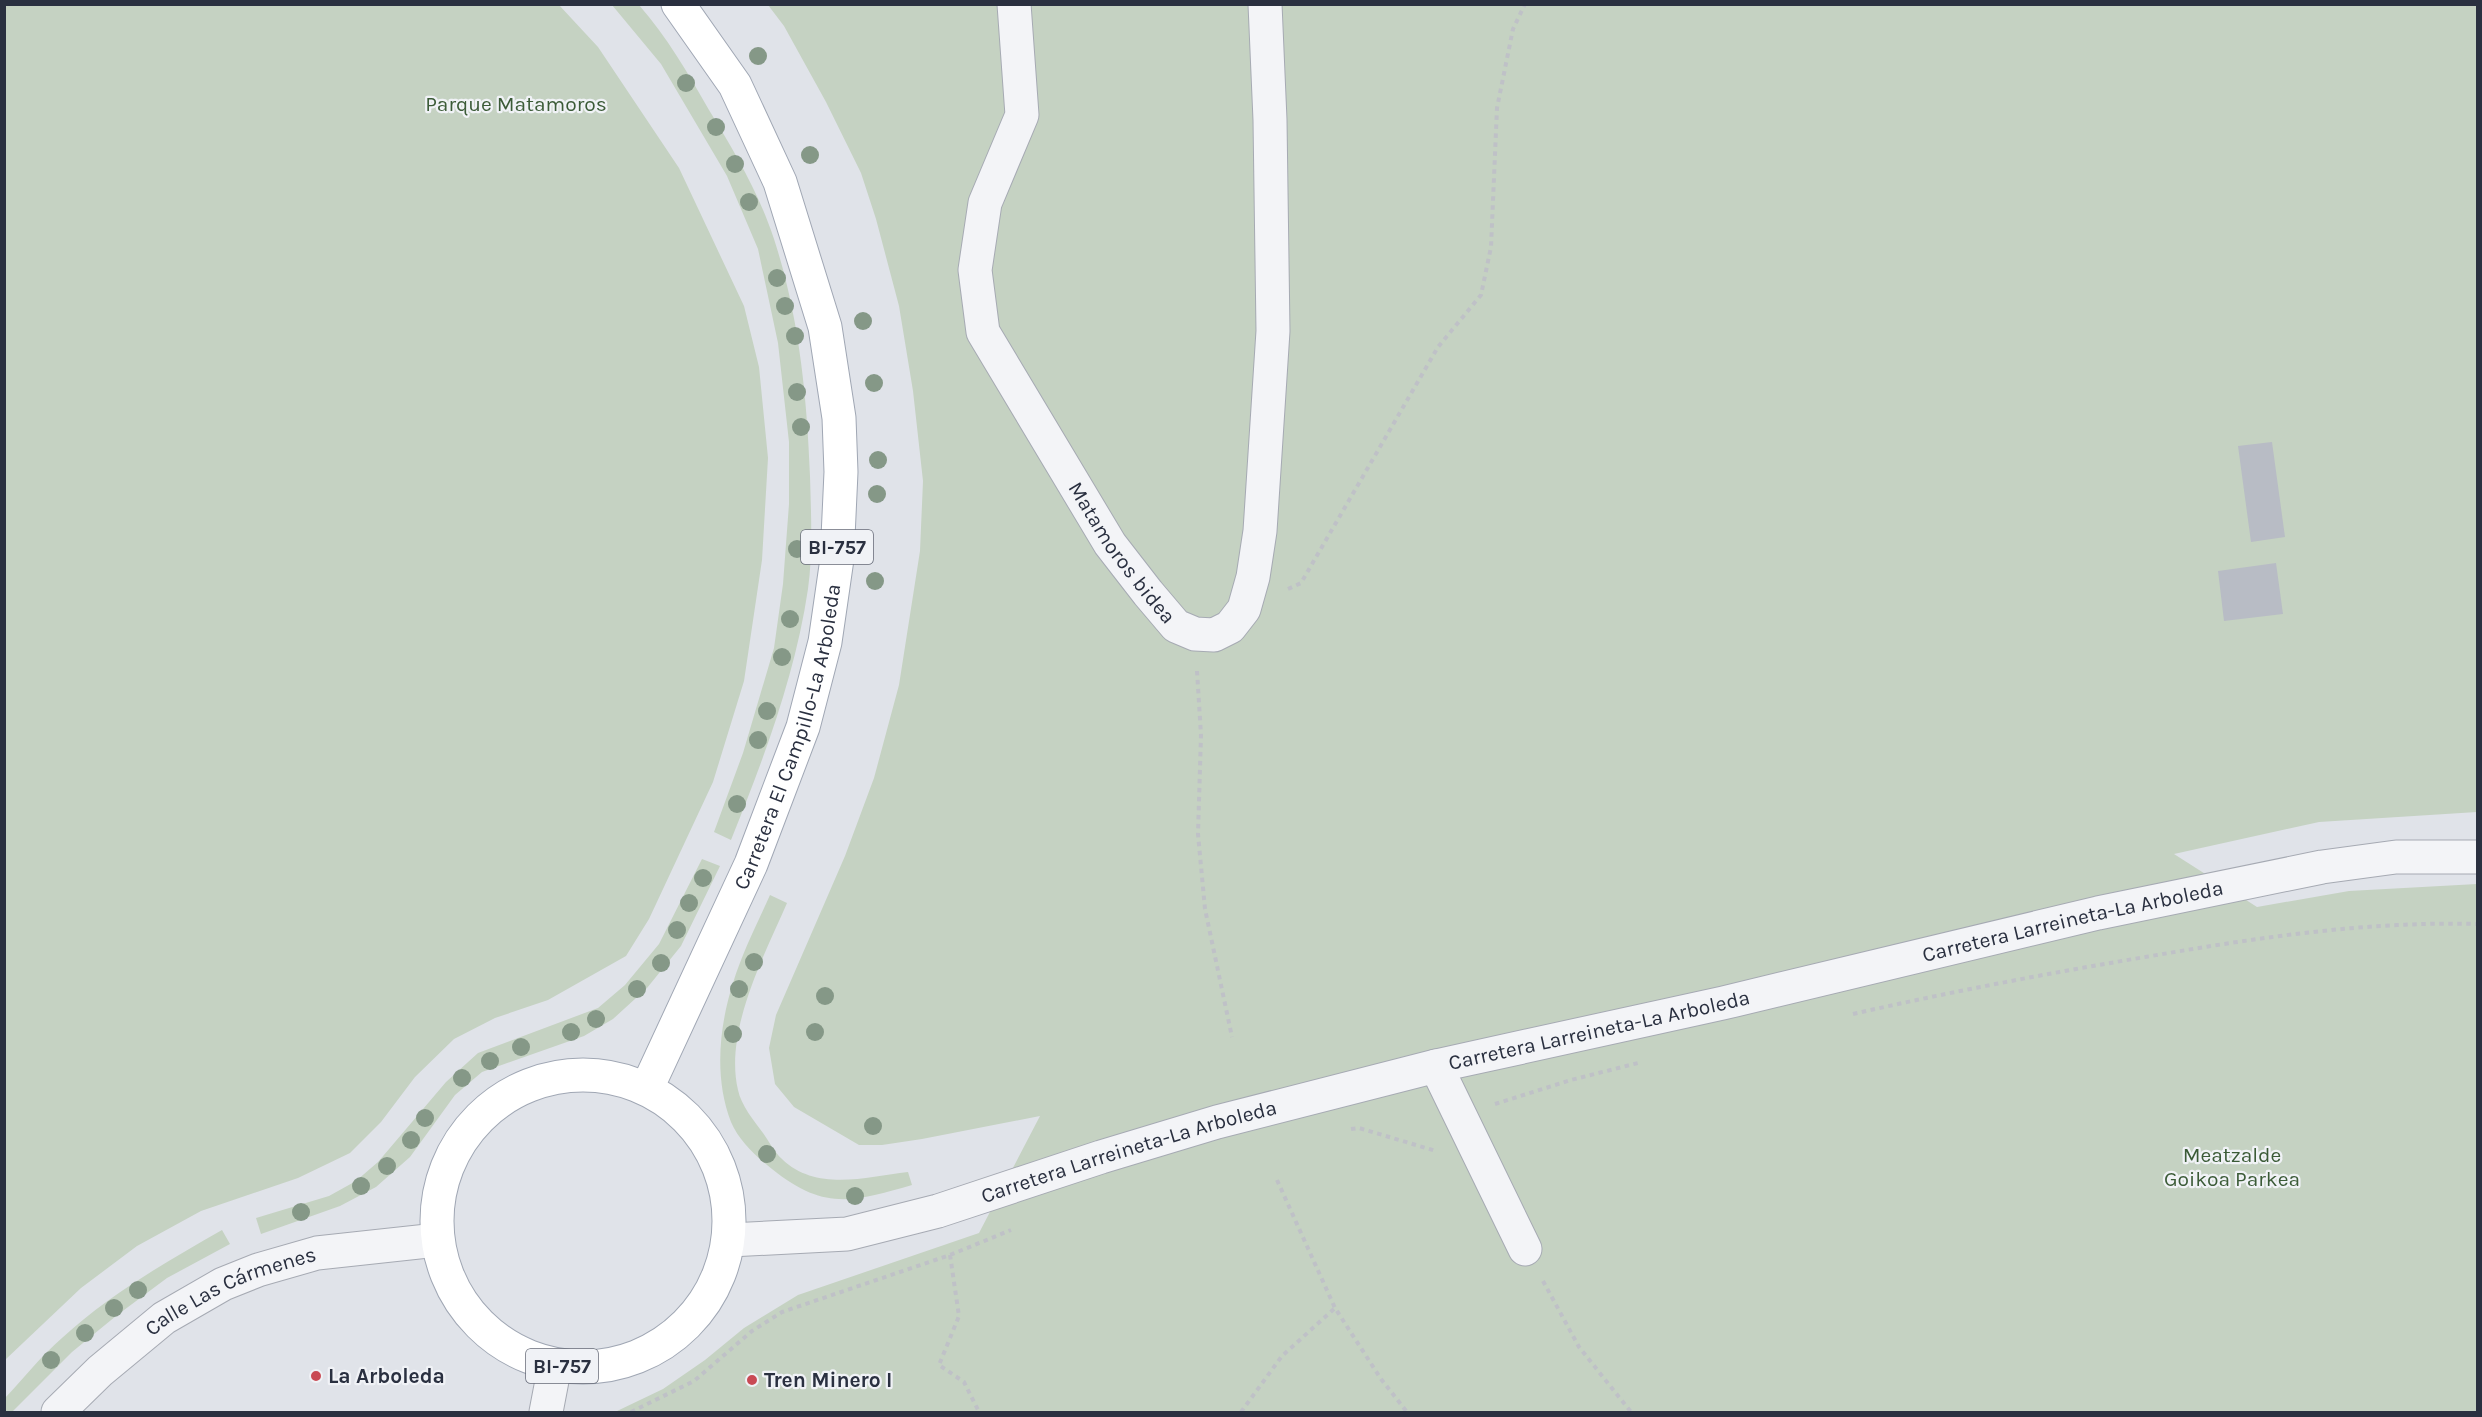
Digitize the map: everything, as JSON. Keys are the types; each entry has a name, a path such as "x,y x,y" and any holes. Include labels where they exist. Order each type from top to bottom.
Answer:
{"main road":[{"name":"Carretera El Campillo-La Arboleda","path":"647,1088 751,864 803,727 825,642 837,559 840,472 838,418 825,327 780,182 735,85 678,4"},
{"name":"BI-757","path":"559,1076 604,1076 647,1088 685,1115 713,1151 728,1194 729,1240 716,1286 687,1325 648,1353 603,1367 555,1365 512,1350 475,1322 450,1284 437,1240 438,1195 453,1152 479,1116 516,1090 559,1076"}],"street":[{"name":"Matamoros bidea","path":"1014,4 1022,115 985,202 975,270 983,332 1110,544 1176,626 1195,634 1214,635 1230,627 1244,609 1253,577 1260,531 1273,331 1269,12"},
{"name":"Carretera Larreineta-La Arboleda","path":"729,1240 847,1234 938,1211 1101,1157 1217,1122 1436,1066 1723,1003 2098,914 2322,867 2396,857 2478,857"},
{"path":"1436,1066 1458,1116 1525,1249"},
{"name":"Calle Las Cármenes","path":"58,1413 100,1371 164,1318 223,1284 258,1270 317,1253 437,1240"},
{"path":"546,1413 555,1365"}],"path":[{"path":"1244,609 1301,583 1438,347 1481,295 1491,247 1497,108 1514,29 1525,4"},
{"path":"1195,634 1201,735 1198,834 1200,856 1205,909 1233,1037"},
{"path":"1852,1014 2010,979 2264,936 2442,923 2478,924"},
{"path":"1458,1116 1571,1080 1648,1061"},
{"path":"1347,1130 1359,1128 1483,1165"},
{"path":"1277,1180 1335,1308 1381,1379 1407,1413"},
{"path":"631,1413 694,1381 752,1331 782,1312 950,1255 1012,1230"},
{"path":"1525,1249 1579,1347 1631,1413"},
{"path":"950,1255 959,1316 939,1365 964,1382 979,1413"},
{"path":"1241,1413 1282,1356 1335,1308"}],"green space":[{"name":"Parque Matamoros","path":"5,4 559,5 598,47 679,168 744,306 759,367 768,458 762,560 744,681 713,782 649,919 626,956 548,1000 495,1018 454,1039 415,1077 381,1122 350,1153 298,1178 201,1211 137,1246 81,1288 5,1360"},
{"path":"612,5 639,5 668,43 728,141 761,205 774,239 796,327 807,416 811,518 810,575 787,685 731,840 714,832 743,753 774,648 783,584 789,504 789,442 778,343 758,249 727,176 661,64"},
{"name":"Meatzalde Goikoa Parkea","path":"768,5 2477,5 2477,812 2319,822 2174,854 2257,907 2349,891 2477,884 2477,1412 615,1412 663,1389 705,1360 744,1328 798,1295 979,1233 1040,1116 922,1139 882,1145 859,1145 794,1107 775,1084 769,1048 776,1015 845,856 874,778 899,685 920,551 923,481 913,391 899,306 876,219 861,173 826,102 784,26"},
{"path":"702,859 720,866 681,946 647,988 613,1019 584,1036 482,1072 455,1095 410,1157 376,1187 340,1206 261,1234 256,1218 329,1196 356,1181 378,1162 446,1082 478,1053 598,1008 625,985 659,944"},
{"path":"770,895 787,903 758,970 741,1019 735,1067 742,1101 777,1153 795,1169 810,1176 842,1180 908,1172 912,1185 873,1196 855,1198 839,1199 808,1192 760,1159 734,1129 726,1105 720,1070 724,1017 741,961"},
{"path":"222,1230 230,1244 167,1278 116,1316 72,1352 12,1412 5,1412 5,1398 47,1352 80,1322 139,1280"}],"building":[{"path":"2272,442 2285,537 2251,542 2238,446"},
{"path":"2276,563 2283,614 2224,621 2218,571"}],"place":[{"name":"La Arboleda","path":"316,1376"},
{"name":"Tren Minero I","path":"752,1380"}]}
